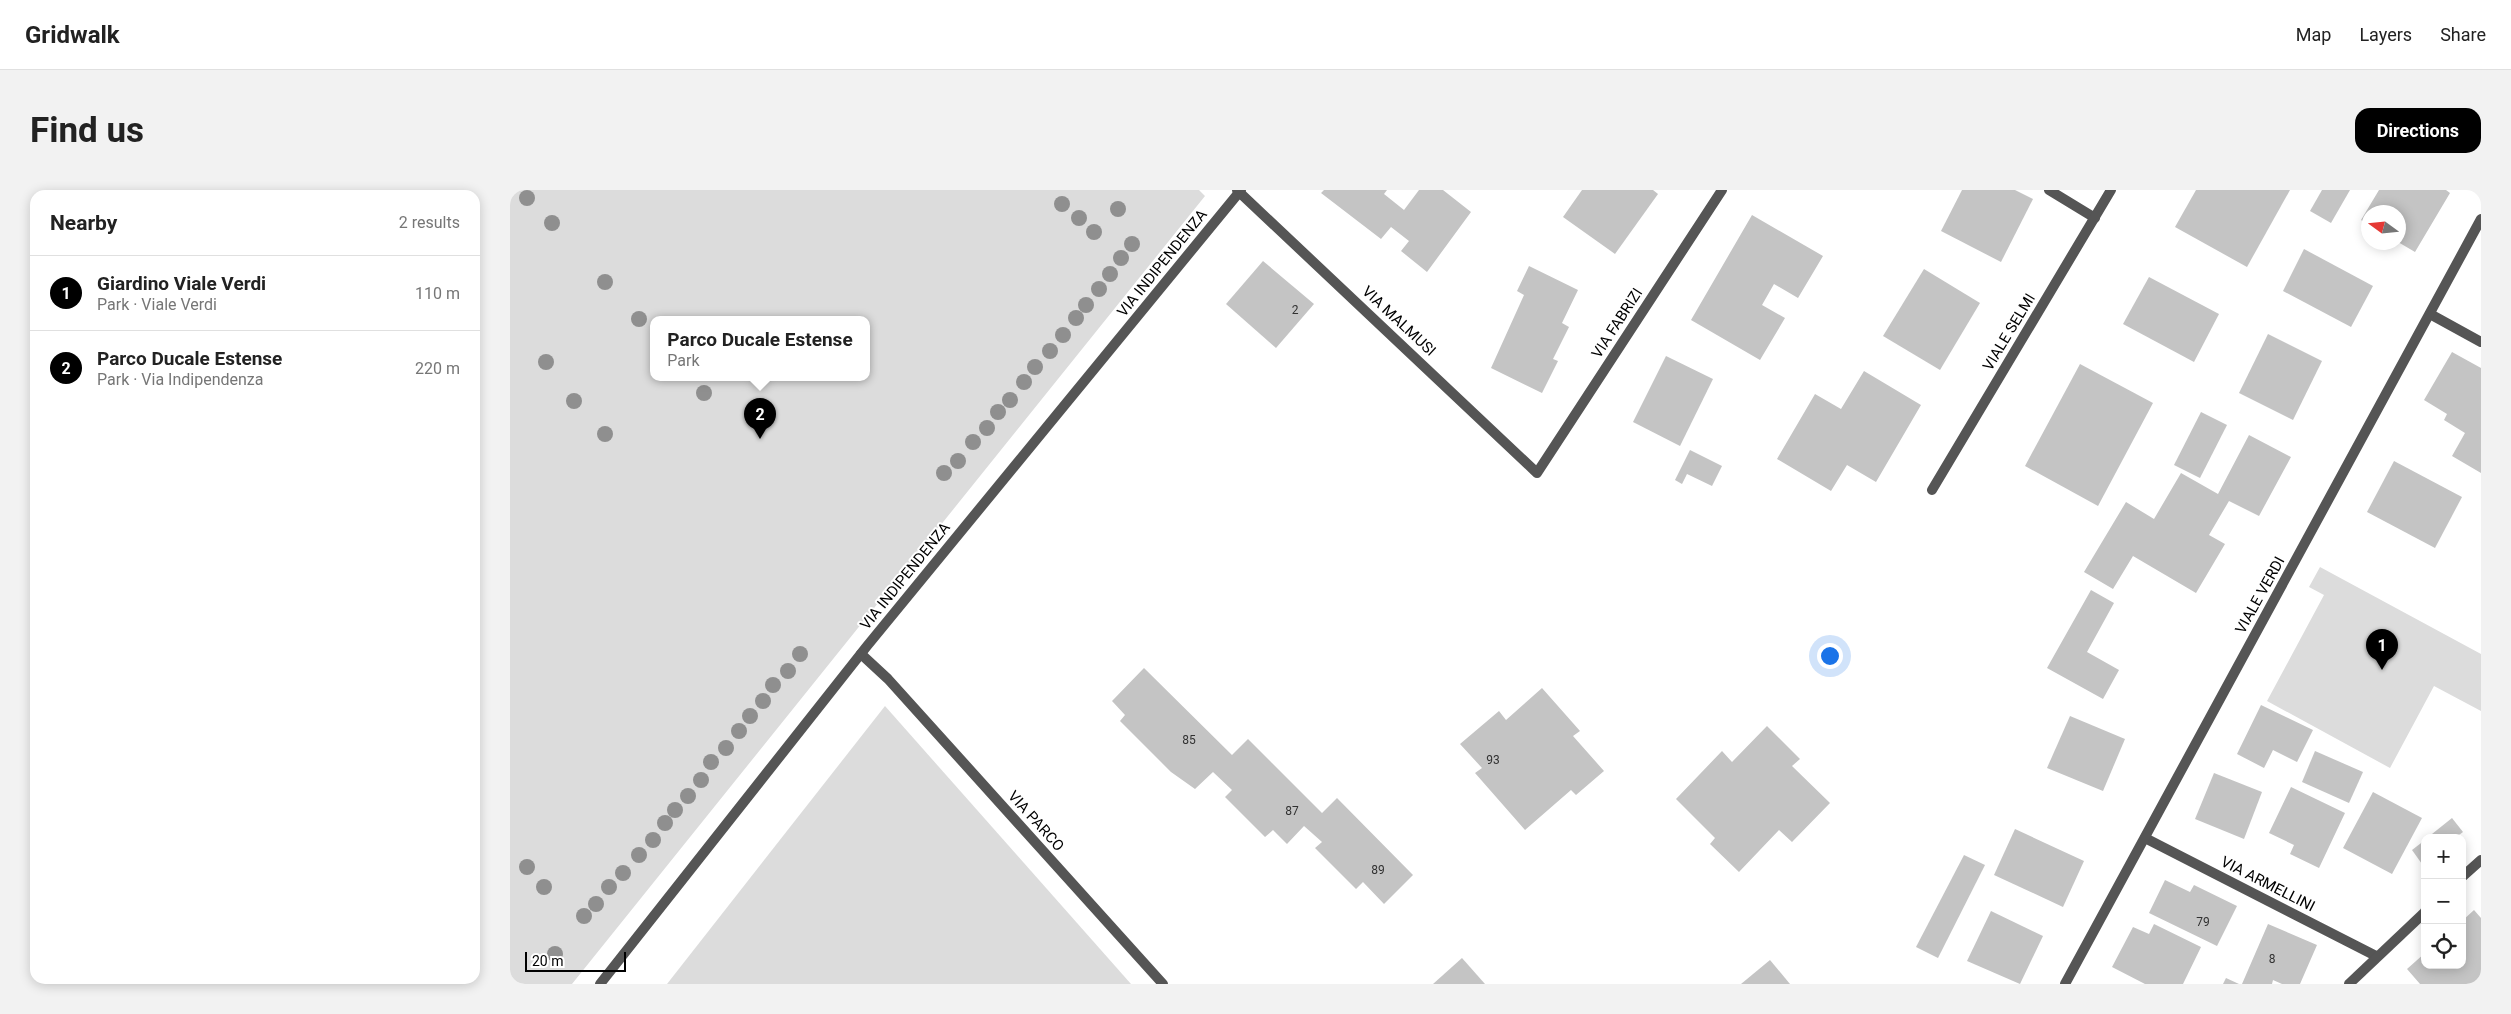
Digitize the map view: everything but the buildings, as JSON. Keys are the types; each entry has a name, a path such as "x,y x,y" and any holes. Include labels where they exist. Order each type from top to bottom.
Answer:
{"street":[{"name":"VIA FABRIZI","path":"1537,473 1722,190"},
{"path":"2049,190 2095,218"},
{"name":"VIALE SELMI","path":"1932,490 2111,190"},
{"name":"VIA MALMUSI","path":"1239,191 1537,473"},
{"name":"VIA INDIPENDENZA","path":"600,984 862,654 1239,191"},
{"name":"VIALE VERDI","path":"2065,984 2481,219"},
{"path":"2430,314 2481,342"},
{"name":"VIA PARCO","path":"862,654 888,678 1163,984"},
{"name":"VIA ARMELLINI","path":"2145,838 2376,956"},
{"path":"2466,874 2481,860"},
{"path":"2349,984 2376,956 2421,916"}],"shaded area":[{"path":"510,190 1199,190 1205,196 572,984 510,984"},
{"path":"2320,567 2481,654 2481,711 2434,686 2390,768 2267,701 2324,595 2309,587"},
{"path":"885,706 1131,984 667,984"}],"place":[{"name":"Parco Ducale Estense","path":"760,439"},
{"name":"Giardino Viale Verdi","path":"2382,670"}]}
